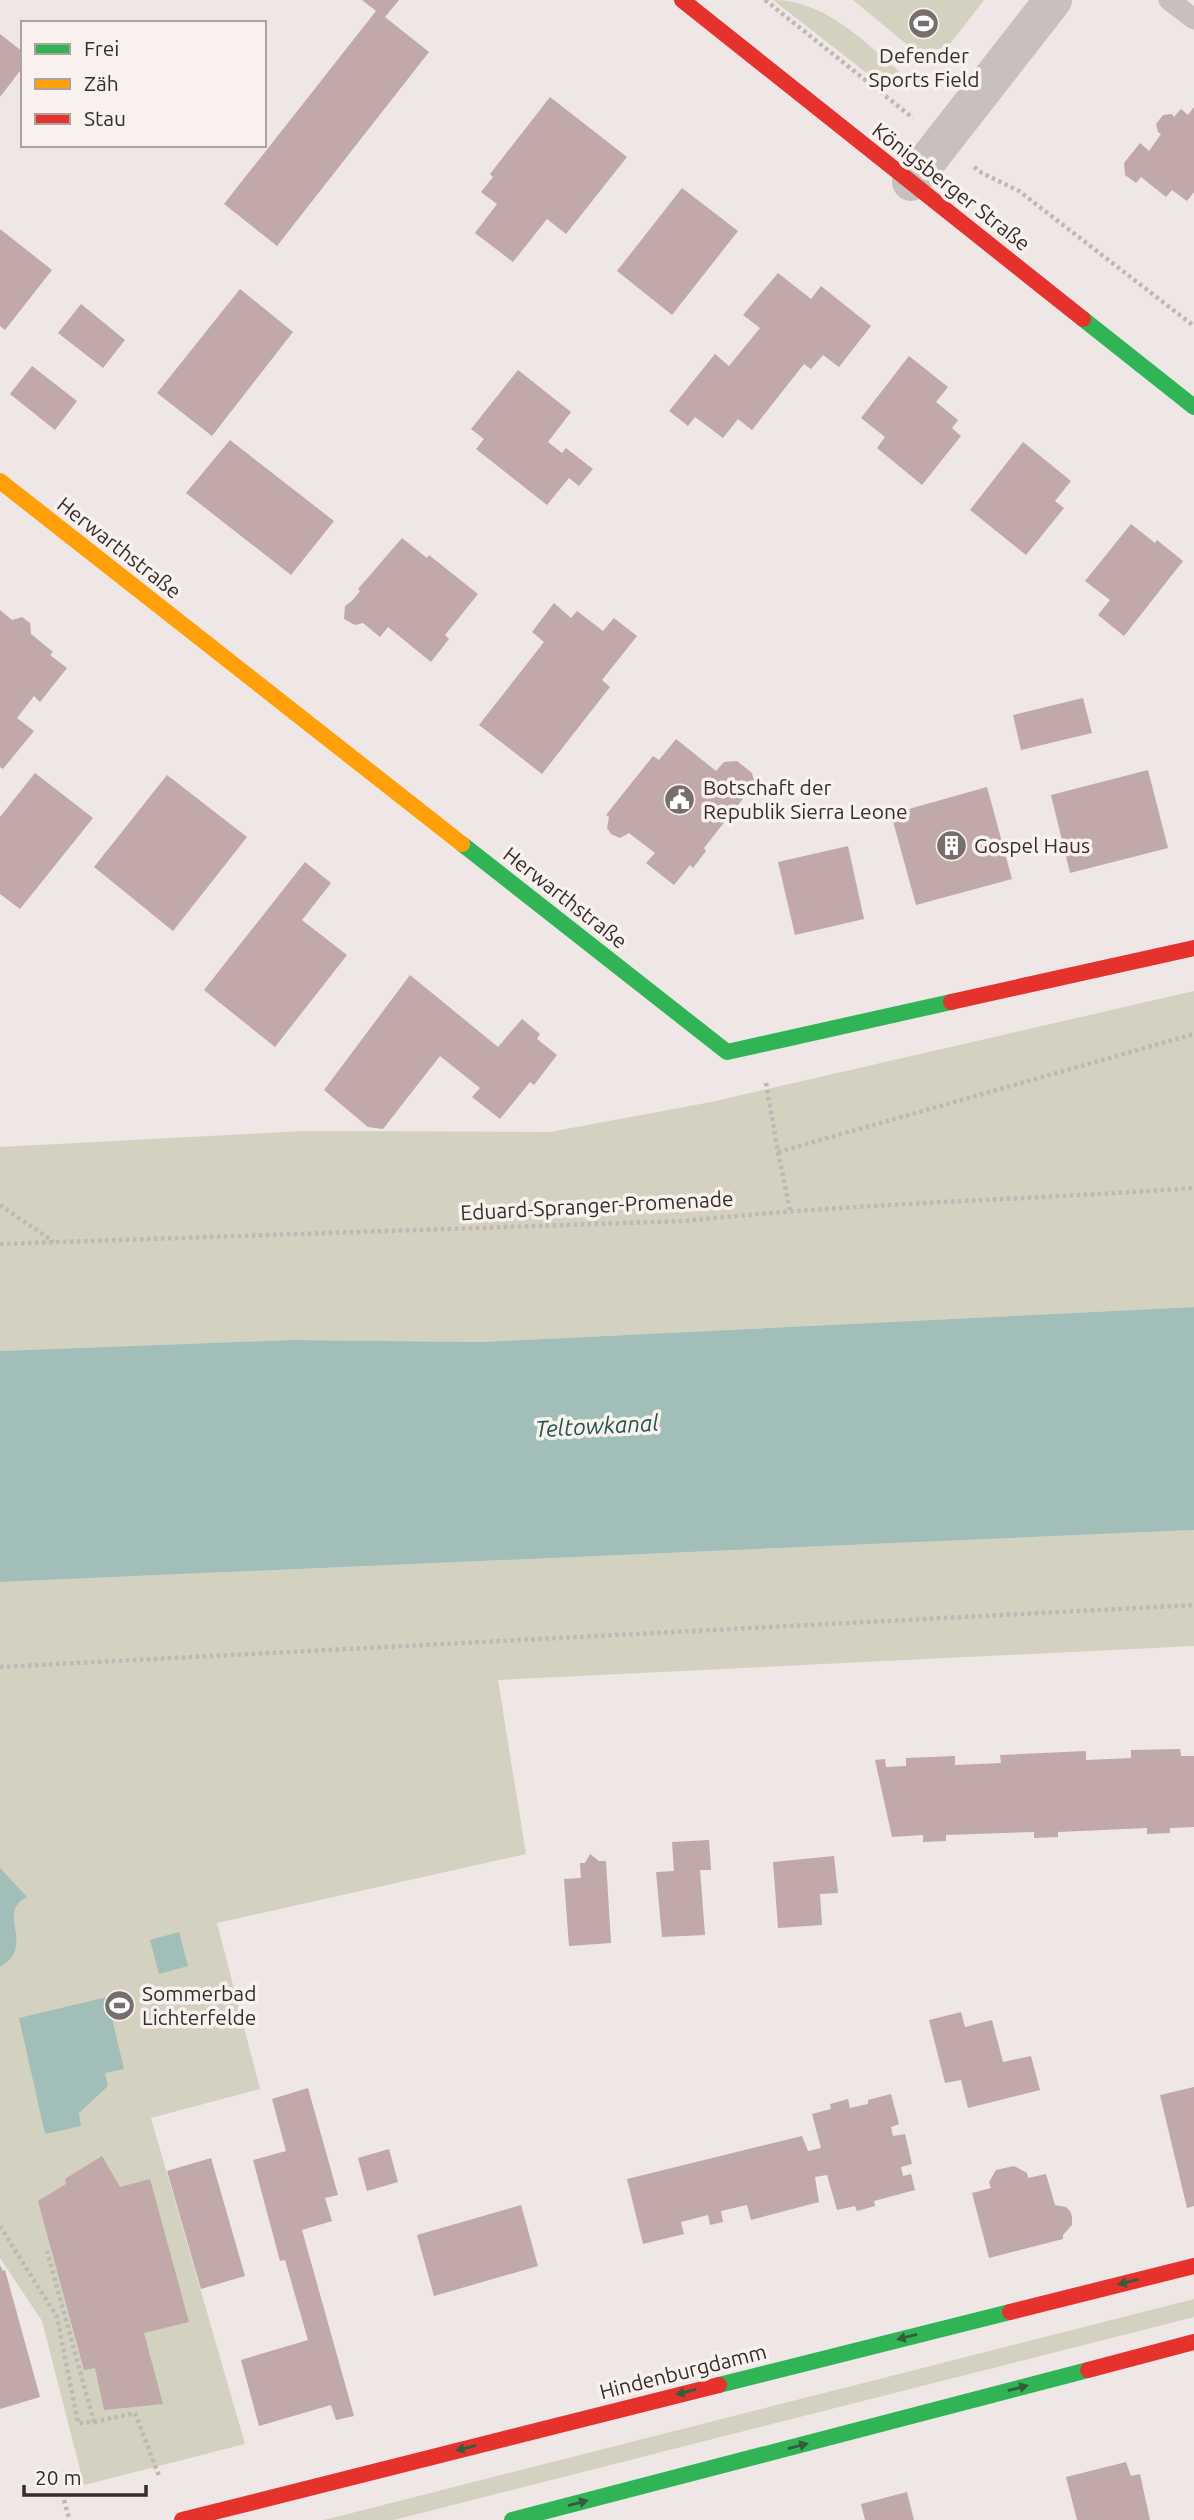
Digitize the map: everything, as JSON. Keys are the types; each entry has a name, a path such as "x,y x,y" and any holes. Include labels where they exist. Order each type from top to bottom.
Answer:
{"main road":[{"name":"Königsberger Straße","path":"682,0 1194,407"},
{"name":"Herwarthstraße","path":"0,481 727,1052 1194,947"},
{"name":"Hindenburgdamm","path":"182,2520 1194,2266"},
{"path":"512,2520 1194,2342"}],"street":[{"path":"911,182 1053,0"}],"lane":[{"path":"1169,0 1194,19"}],"path":[{"path":"765,0 905,112"},
{"path":"982,173 1019,191 1194,326"},
{"path":"778,1152 1194,1034"},
{"path":"766,1083 790,1210"},
{"name":"Eduard-Spranger-Promenade","path":"0,1244 685,1221 790,1210 1194,1188"},
{"path":"0,1205 55,1243"},
{"path":"0,1667 1194,1605"},
{"path":"0,2227 57,2317 78,2423 135,2413 159,2476"},
{"path":"47,2251 94,2422"},
{"path":"64,2500 69,2518"}],"green space":[{"path":"773,0 810,7 842,24 900,72 886,88"},
{"name":"Defender Sports Field","path":"853,0 984,0 947,48 916,52"},
{"path":"1194,991 1194,1307 482,1342 291,1340 0,1351 0,1147 304,1131 550,1132 711,1102"},
{"name":"Sommerbad Lichterfelde","path":"1194,1530 1194,1646 498,1680 526,1854 217,1923 260,2089 151,2118 245,2444 84,2485 42,2321 0,2258 0,1582"},
{"path":"1194,2299 1194,2317 394,2520 324,2520"}],"water":[{"name":"Teltowkanal","path":"1194,1307 1194,1530 0,1582 0,1351 291,1340 482,1342"},
{"path":"0,1868 27,1897 19,1902 15,1909 16,1947 13,1955 0,1967"},
{"path":"179,1932 188,1966 159,1974 150,1940"},
{"path":"107,1997 124,2069 105,2073 108,2086 79,2113 81,2126 45,2134 19,2018"}],"building":[{"path":"362,0 399,0 385,17 429,52 277,246 224,204 376,11"},
{"path":"0,34 21,50 21,70 0,97"},
{"path":"550,97 627,157 566,234 547,219 513,262 475,233 497,204 481,192 493,177 490,174"},
{"path":"1194,107 1194,192 1187,201 1172,190 1166,197 1141,177 1136,183 1125,175 1124,163 1140,143 1149,151 1161,134 1156,124 1163,115 1172,114 1174,117 1181,109 1188,115"},
{"path":"682,188 738,231 672,315 617,271"},
{"path":"0,229 52,270 5,330 0,326"},
{"path":"778,273 811,299 821,286 871,326 839,367 823,355 811,369 804,364 752,430 738,419 723,438 695,417 688,426 669,411 715,354 729,366 760,328 743,315"},
{"path":"240,289 293,332 212,436 157,393"},
{"path":"81,304 125,340 103,368 58,333"},
{"path":"909,356 948,387 936,402 958,420 952,428 961,436 922,485 877,448 885,437 861,418"},
{"path":"32,366 77,401 55,430 10,394"},
{"path":"518,370 571,412 548,442 562,453 566,448 593,469 579,486 569,478 547,505 476,449 484,439 471,429"},
{"path":"230,440 334,521 291,575 186,493"},
{"path":"1023,442 1071,481 1055,501 1064,508 1026,555 970,510"},
{"path":"1131,524 1183,561 1124,636 1098,615 1110,600 1085,581"},
{"path":"402,538 427,558 429,555 478,594 445,635 449,639 431,662 388,627 380,637 363,623 355,625 344,619 345,606 352,601 360,591 358,589"},
{"path":"554,603 571,618 577,611 603,631 614,618 637,636 602,680 610,687 542,774 479,725 544,642 532,632"},
{"path":"0,610 12,620 22,617 30,623 31,634 53,652 50,655 67,668 40,702 34,696 17,718 34,731 3,769 0,767"},
{"path":"1083,698 1092,733 1021,750 1013,715"},
{"name":"Botschaft der Republik Sierra Leone","path":"676,739 716,771 724,762 737,761 752,773 754,781 753,786 704,848 706,851 693,868 690,865 674,885 646,863 655,853 629,833 620,838 611,834 607,828 609,817 606,815 653,756 659,760"},
{"path":"1148,770 1168,848 1070,873 1051,795"},
{"path":"35,773 93,818 20,909 0,894 0,817"},
{"path":"167,775 247,837 173,931 94,867"},
{"name":"Gospel Haus","path":"987,787 1012,879 916,905 891,814"},
{"path":"848,846 864,919 795,935 778,862"},
{"path":"305,862 331,883 302,920 347,955 275,1047 204,990"},
{"path":"410,975 498,1047 522,1019 540,1034 537,1039 557,1055 534,1085 530,1082 500,1119 472,1097 480,1088 440,1056 383,1129 368,1127 324,1090"},
{"path":"1180,1749 1181,1756 1194,1756 1194,1827 1170,1828 1170,1833 1147,1834 1147,1828 1058,1832 1058,1837 1034,1838 1034,1832 946,1835 946,1841 923,1842 923,1835 892,1837 875,1760 885,1759 886,1767 906,1766 906,1758 955,1756 955,1765 1001,1763 1000,1755 1086,1751 1086,1760 1131,1758 1131,1750"},
{"path":"709,1840 711,1870 700,1870 705,1935 662,1937 656,1872 674,1871 672,1842"},
{"path":"590,1854 599,1861 606,1861 611,1943 569,1946 564,1879 581,1878 580,1863 585,1863"},
{"path":"834,1856 838,1893 820,1894 822,1925 778,1928 773,1862"},
{"path":"961,2012 965,2027 992,2020 1003,2062 1031,2056 1040,2090 968,2108 961,2080 945,2083 929,2020"},
{"path":"1194,2087 1194,2206 1187,2208 1160,2095"},
{"path":"308,2088 338,2195 325,2198 332,2221 302,2230 354,2416 336,2420 331,2405 259,2426 241,2360 308,2340 285,2260 280,2261 253,2160 286,2151 272,2099"},
{"path":"891,2094 899,2124 891,2127 893,2136 905,2134 912,2164 901,2167 903,2176 911,2174 915,2190 874,2201 875,2206 857,2211 855,2206 837,2210 827,2175 815,2177 819,2202 751,2220 747,2205 721,2211 723,2222 710,2225 708,2215 681,2222 684,2234 643,2244 627,2179 802,2136 808,2151 821,2148 812,2114 831,2109 830,2104 848,2099 850,2108"},
{"path":"389,2149 398,2182 367,2191 358,2158"},
{"path":"102,2156 120,2187 150,2179 189,2322 144,2333 163,2404 104,2410 95,2368 84,2370 38,2201 66,2184 65,2179"},
{"path":"211,2158 245,2276 201,2289 167,2171"},
{"path":"1014,2166 1027,2173 1028,2178 1046,2174 1055,2205 1066,2207 1070,2211 1072,2225 1063,2235 1063,2239 989,2258 972,2193 991,2188 989,2182 996,2170"},
{"path":"521,2205 538,2266 434,2296 417,2235"},
{"path":"0,2265 3,2271 5,2270 40,2397 0,2409"},
{"path":"1126,2462 1131,2476 1140,2474 1150,2520 1077,2520 1066,2477"},
{"path":"907,2492 914,2520 865,2520 861,2504"}],"traffic: fast":[{"path":"1083,319 1194,407"},
{"path":"462,844 727,1052 951,1002"},
{"path":"719,2385 1010,2312"},
{"path":"512,2520 1088,2370"}],"traffic: slow":[{"path":"0,481 462,844"}],"traffic: jam":[{"path":"682,0 1083,319"},
{"path":"951,1002 1194,948"},
{"path":"1010,2312 1194,2266"},
{"path":"1088,2370 1194,2342"},
{"path":"182,2520 719,2385"}],"place":[{"name":"Defender Sports Field","path":"924,24"},
{"name":"Botschaft der Republik Sierra Leone","path":"680,800"},
{"name":"Gospel Haus","path":"951,846"},
{"name":"Sommerbad Lichterfelde","path":"119,2006"}]}
